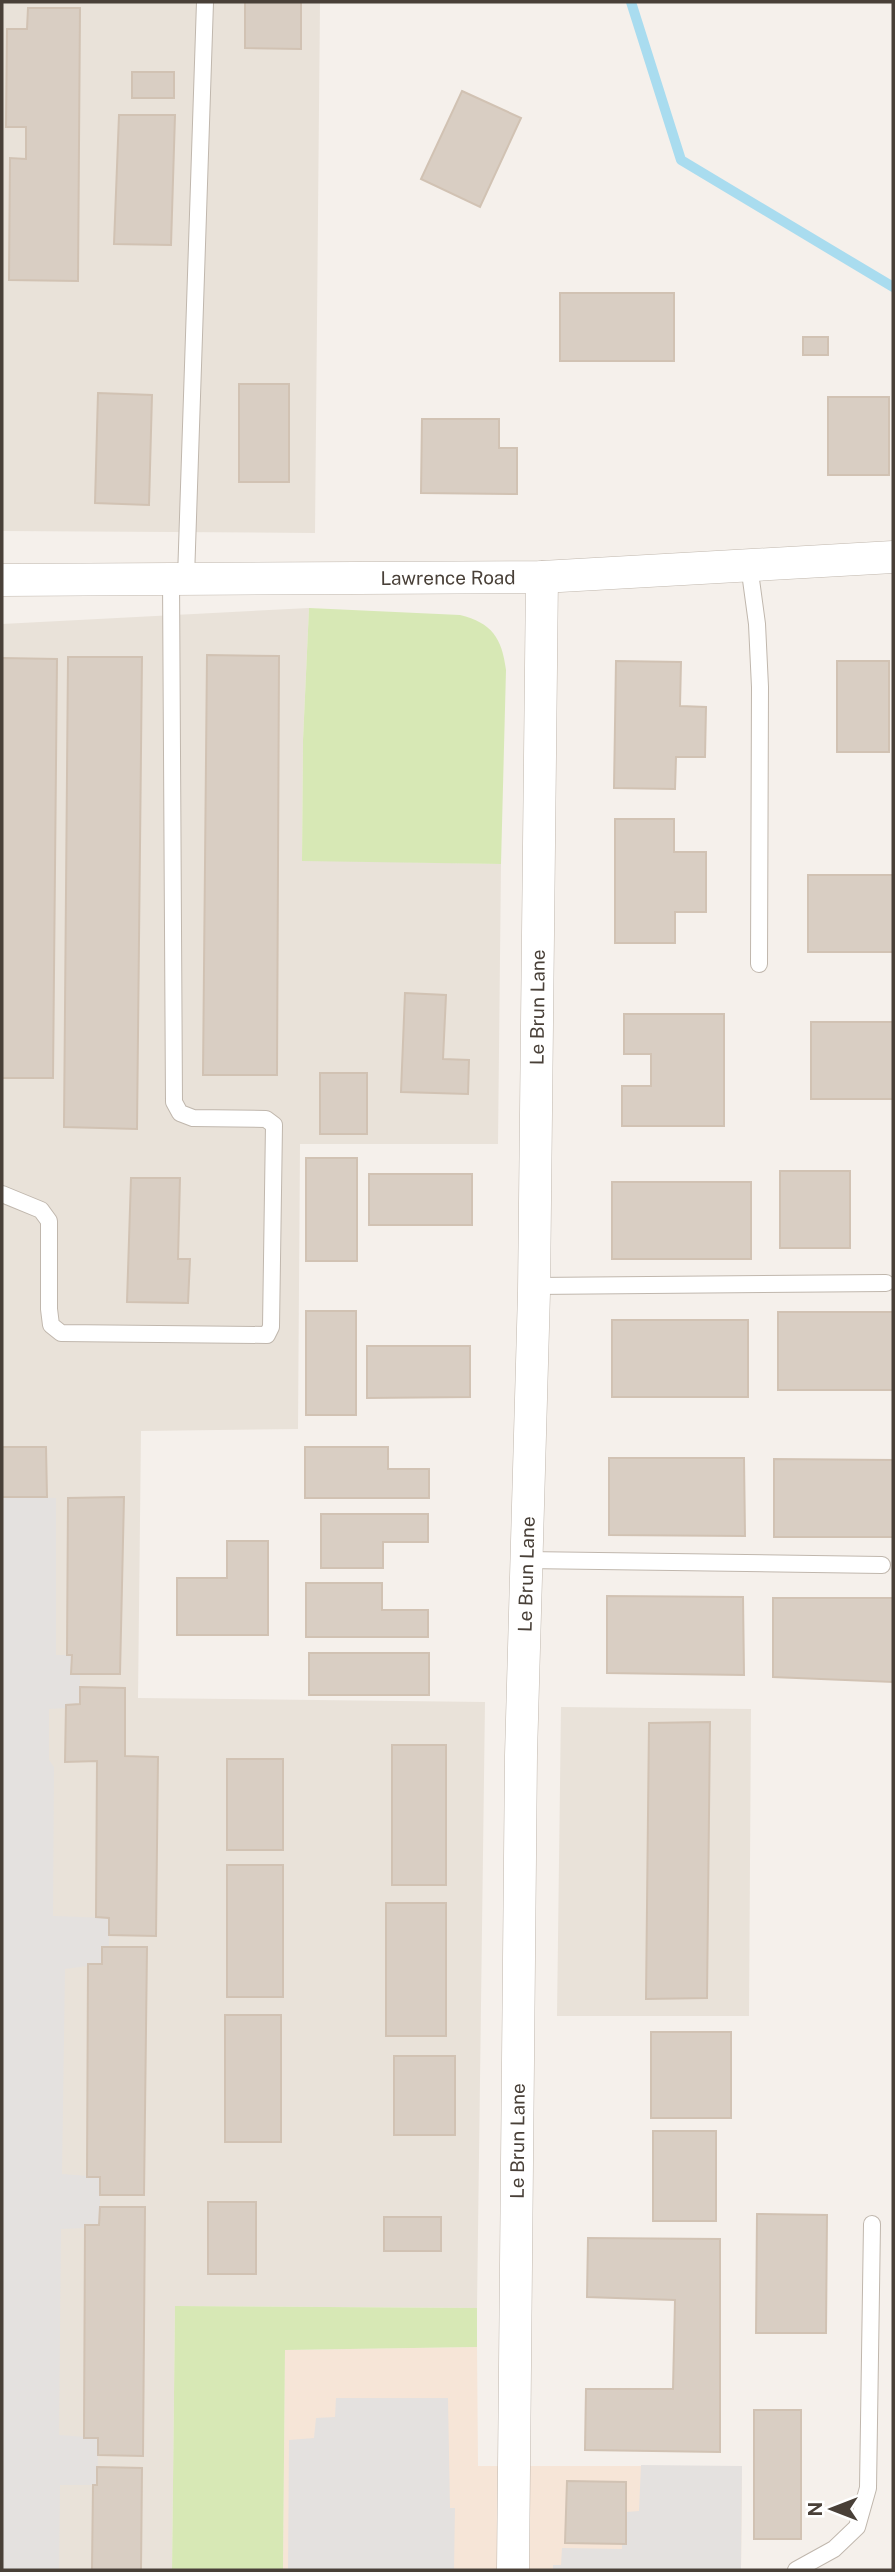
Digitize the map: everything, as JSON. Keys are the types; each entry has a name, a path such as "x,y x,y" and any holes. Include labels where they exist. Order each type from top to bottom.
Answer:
{"street":[{"name":"Lawrence Road","path":"2,580 542,577 893,557"},
{"name":"Le Brun Lane","path":"513,2570 521,1755 534,1286 542,577"}],"lane":[{"path":"2,1194 41,1210 49,1221 49,1309 51,1325 61,1333 267,1335 271,1327 274,1125 266,1119 193,1118 180,1112 174,1102 179,578 205,2"},
{"path":"749,565 757,624 760,687 759,964"},
{"path":"534,1286 886,1283"},
{"path":"526,1560 882,1565"},
{"path":"796,2570 834,2549 857,2527 868,2488 872,2224"}],"shaded area":[{"path":"2,2 320,2 315,533 2,531"},
{"path":"309,608 303,740 302,860 501,864 498,1144 300,1144 298,1429 141,1431 138,1698 485,1702 477,2308 175,2306 172,2570 2,2570 2,624"},
{"path":"2,1497 56,1498 56,1655 72,1655 80,1674 80,1704 49,1709 49,1760 54,1767 53,1916 109,1918 109,1947 102,1947 102,1964 65,1969 62,2174 100,2177 100,2207 99,2225 61,2229 59,2435 98,2438 98,2455 97,2485 60,2485 59,2570 2,2570"},
{"path":"561,1707 751,1709 749,2016 557,2016"},
{"path":"477,2347 478,2466 742,2466 741,2570 283,2570 285,2350"},
{"path":"336,2398 448,2398 450,2508 455,2508 454,2570 288,2570 289,2440 314,2438 316,2418 335,2417"},
{"path":"641,2465 742,2466 741,2570 553,2570 553,2565 561,2565 562,2548 622,2549 622,2544 626,2544 626,2512 639,2511"}],"green space":[{"path":"309,608 460,615 480,622 494,634 502,649 506,670 501,864 302,861 303,740"},
{"path":"175,2306 477,2308 477,2347 285,2350 283,2570 172,2570"}],"building":[{"path":"245,2 301,2 301,49 245,48"},
{"path":"28,8 80,8 78,281 9,280 10,158 26,159 26,127 6,127 7,29 27,29"},
{"path":"132,72 174,72 174,98 132,98"},
{"path":"462,91 521,118 480,207 421,179"},
{"path":"119,115 175,115 171,245 114,244"},
{"path":"560,293 674,293 674,361 560,361"},
{"path":"803,337 828,337 828,355 803,355"},
{"path":"239,384 289,384 289,482 239,482"},
{"path":"98,393 152,395 149,505 95,503"},
{"path":"828,397 889,397 889,475 828,475"},
{"path":"422,419 499,419 499,448 517,448 517,494 421,493"},
{"path":"207,655 279,656 277,1075 203,1075"},
{"path":"68,657 142,657 137,1129 64,1127"},
{"path":"2,658 57,659 53,1078 2,1078"},
{"path":"616,661 681,662 680,706 706,707 705,757 676,757 675,789 614,788"},
{"path":"837,661 889,661 889,752 837,752"},
{"path":"615,819 674,819 674,852 706,852 706,912 675,912 675,943 615,943"},
{"path":"808,875 893,875 893,952 808,952"},
{"path":"405,993 446,995 443,1059 469,1060 468,1094 401,1092"},
{"path":"624,1014 724,1014 724,1126 622,1126 622,1086 651,1086 651,1054 624,1054"},
{"path":"811,1022 893,1022 893,1099 811,1099"},
{"path":"320,1073 367,1073 367,1134 320,1134"},
{"path":"306,1158 357,1158 357,1261 306,1261"},
{"path":"780,1171 850,1171 850,1248 780,1248"},
{"path":"369,1174 472,1174 472,1225 369,1225"},
{"path":"131,1178 180,1178 178,1259 190,1259 188,1303 127,1302"},
{"path":"612,1182 751,1182 751,1259 612,1259"},
{"path":"306,1311 356,1311 356,1415 306,1415"},
{"path":"778,1312 893,1312 893,1390 778,1390"},
{"path":"612,1320 748,1320 748,1397 612,1397"},
{"path":"367,1346 470,1346 470,1397 367,1398"},
{"path":"2,1447 46,1447 47,1497 2,1497"},
{"path":"305,1447 388,1447 388,1469 429,1469 429,1498 305,1498"},
{"path":"609,1458 744,1458 745,1536 609,1535"},
{"path":"774,1459 893,1460 893,1537 774,1537"},
{"path":"124,1497 120,1674 71,1674 72,1655 67,1655 68,1498"},
{"path":"321,1514 428,1514 428,1542 383,1542 383,1568 321,1568"},
{"path":"227,1541 268,1541 268,1635 177,1635 177,1578 227,1578"},
{"path":"306,1583 382,1583 382,1610 428,1610 428,1637 306,1637"},
{"path":"607,1596 743,1597 744,1675 607,1673"},
{"path":"773,1598 893,1598 893,1682 773,1677"},
{"path":"309,1653 429,1653 429,1695 309,1695"},
{"path":"80,1687 125,1688 125,1756 158,1757 156,1936 109,1935 109,1918 96,1917 97,1761 65,1762 66,1705 80,1704"},
{"path":"710,1722 707,1998 646,1999 649,1723"},
{"path":"392,1745 446,1745 446,1885 392,1885"},
{"path":"227,1759 283,1759 283,1850 227,1850"},
{"path":"227,1865 283,1865 283,1997 227,1997"},
{"path":"386,1903 446,1903 446,2036 386,2036"},
{"path":"102,1947 147,1947 144,2195 100,2195 100,2177 87,2177 88,1964 102,1964"},
{"path":"225,2015 281,2015 281,2142 225,2142"},
{"path":"651,2032 731,2032 731,2118 651,2118"},
{"path":"394,2056 455,2056 455,2135 394,2135"},
{"path":"653,2131 716,2131 716,2221 653,2221"},
{"path":"208,2202 256,2202 256,2274 208,2274"},
{"path":"100,2207 145,2207 143,2456 98,2455 98,2438 84,2438 85,2225 99,2225"},
{"path":"757,2214 827,2215 826,2333 756,2333"},
{"path":"384,2217 441,2217 441,2251 384,2251"},
{"path":"588,2238 720,2239 720,2452 585,2450 586,2389 673,2389 675,2300 587,2297"},
{"path":"754,2410 801,2410 801,2539 754,2539"},
{"path":"97,2467 142,2468 141,2570 92,2570 93,2485 97,2485"},
{"path":"567,2481 626,2482 626,2544 565,2543"}],"waterway":[{"path":"631,2 681,160 893,287"}]}
